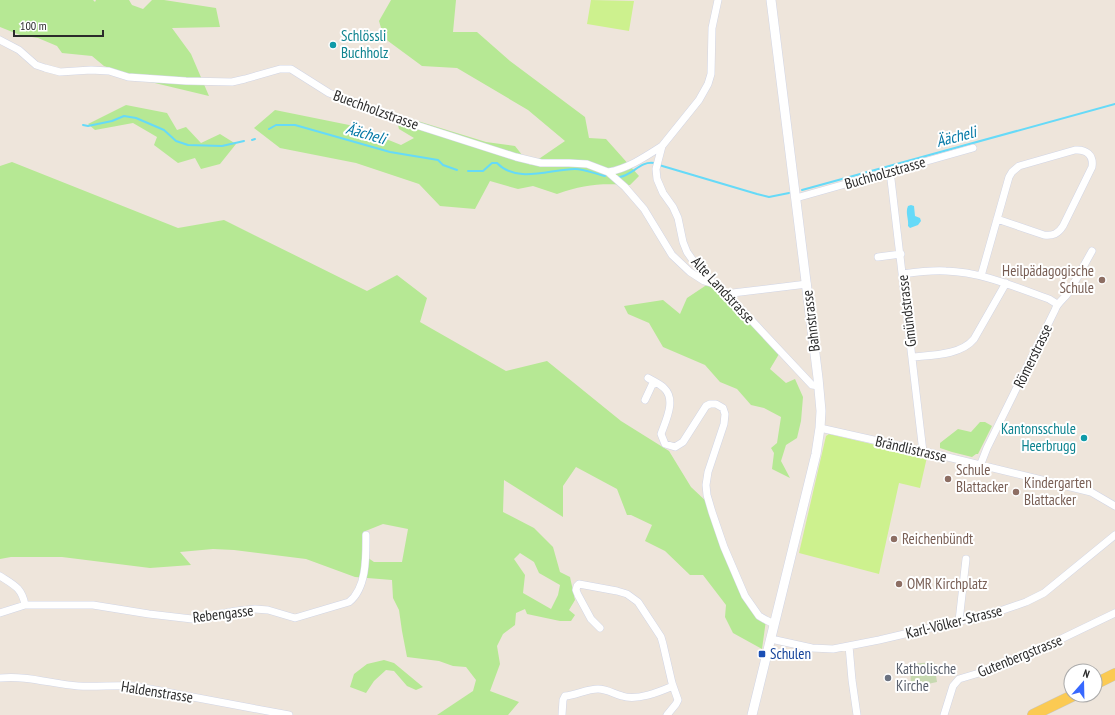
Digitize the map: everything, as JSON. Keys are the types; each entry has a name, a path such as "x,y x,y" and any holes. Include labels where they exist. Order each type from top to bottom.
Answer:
{"main road":[{"name":"Bahnstrasse","path":"752,715 807,490 820,428 821,411 807,284 771,0"},
{"path":"1103,680 1115,674"},
{"path":"1033,715 1047,712 1063,702"}],"street":[{"name":"Alte Landstrasse","path":"718,0 712,28 711,74 708,84 699,100 662,146 656,169 657,179 663,193 673,207 678,218 683,242 687,252 694,262 714,284 739,307 812,385 818,386"},
{"name":"Buechholzstrasse","path":"0,40 19,50 36,65 60,72 91,70 109,71 128,77 186,81 232,82 245,80 280,69 291,68 329,93 388,116 516,157 541,163 569,162 587,164 608,172 625,187 644,209 672,255 690,272 704,281 714,284"},
{"path":"608,172 617,171 628,166 662,146"},
{"name":"Buchholzstrasse","path":"796,198 973,148"},
{"path":"981,276 997,219 1009,177 1015,169 1019,166 1075,150 1083,150 1091,156 1093,163 1092,167 1063,226 1058,232 1051,236 1044,235 997,219"},
{"name":"Gmündstrasse","path":"890,171 901,254 923,452"},
{"name":"Römerstrasse","path":"980,466 987,448 1056,310 1057,304 1064,298 1078,277 1092,251"},
{"path":"878,258 901,254"},
{"path":"903,274 932,270 981,276 1006,283 1049,299 1057,304"},
{"path":"913,357 958,351 967,347 974,339 1006,283"},
{"path":"724,294 807,284"},
{"path":"648,378 664,388 669,394 670,405 661,434 665,444 675,447 683,442 706,406 716,404 725,411 724,424 708,472 706,485 709,504 724,547 745,596 760,616 774,624"},
{"path":"645,400 652,386 656,383"},
{"name":"Brändlistrasse","path":"820,428 1090,492 1115,506"},
{"name":"Rebengasse","path":"0,613 24,605 93,605 192,619 255,609 268,610 295,618 350,602 356,598 365,565 366,535"},
{"name":"Karl-Völker-Strasse","path":"771,639 813,648 833,649 994,614 1026,602 1044,593 1115,535"},
{"path":"959,621 966,559"},
{"path":"0,576 20,591 24,605"},
{"path":"600,628 591,619 578,595 576,590 579,584 617,590 638,602 660,637 678,702 667,715"},
{"name":"Gutenbergstrasse","path":"944,715 953,686 959,679 1008,664 1115,613"},
{"path":"850,646 852,680 857,715"},
{"name":"Haldenstrasse","path":"0,678 20,678 77,686 134,686 289,715"},
{"path":"562,715 563,700 565,696 598,689 611,691 631,698 656,693 673,686"}],"green space":[{"path":"0,0 93,0 95,2 96,0 129,0 132,5 143,9 152,0 164,0 216,8 220,27 172,28 191,54 209,96 138,79 104,66 92,56 62,53 57,46 38,38 20,35 0,27"},
{"path":"391,0 456,0 453,32 477,32 510,61 585,117 589,138 606,139 639,176 630,185 593,185 576,188 557,194 533,186 518,189 490,181 475,209 440,206 419,184 356,163 280,148 254,128 275,110 354,126 401,145 414,138 399,129 395,114 486,142 515,146 530,165 565,141 528,110 457,68 422,66 384,38 379,21"},
{"path":"591,0 634,1 629,31 587,24"},
{"path":"126,105 167,113 177,130 186,127 201,143 220,134 236,144 220,164 201,169 195,158 178,163 154,145 157,137 133,123 95,130 88,124"},
{"path":"12,162 178,228 224,220 367,291 397,275 427,298 420,322 506,371 547,361 621,421 669,451 691,487 709,504 743,592 766,620 762,649 733,633 725,617 726,605 703,575 690,575 665,551 645,541 652,525 631,515 627,515 617,489 576,467 563,486 563,517 504,480 503,512 534,528 553,547 560,572 570,577 575,600 569,610 575,615 571,621 560,621 527,614 525,609 516,613 515,625 503,634 497,646 500,664 490,691 519,702 508,715 437,715 473,691 476,680 466,667 453,666 439,661 407,657 399,610 393,598 392,580 355,577 306,559 234,550 213,549 180,552 191,565 150,568 62,557 11,557 0,559 0,166","holes":["383,524 408,529 402,562 374,562 364,555 363,532","520,553 534,562 539,573 560,585 558,595 551,609 523,593 525,575 514,559"]},
{"path":"708,284 736,309 779,354 770,369 786,383 795,379 803,397 801,421 797,438 786,445 781,461 790,478 772,469 774,453 771,448 777,443 781,417 764,408 751,405 737,389 720,382 705,365 663,347 649,323 628,314 624,306 663,300 680,314 687,298"},
{"path":"980,422 985,422 992,426 978,454 972,457 940,448 940,443 958,429 971,432"},
{"path":"829,434 927,457 920,488 899,483 879,574 799,553 826,436"},
{"path":"384,660 394,663 423,687 416,690 407,686 394,671 386,670 374,681 366,693 350,687 354,674 367,664"},
{"path":"934,662 937,682 923,685 911,685 910,664"}],"water":[{"path":"908,206 914,206 915,216 920,218 921,221 918,225 910,228 908,226 907,211"}],"waterway":[{"name":"Äächeli","path":"802,190 1115,104"},
{"name":"Äächeli","path":"83,125 88,126 112,121 124,116 136,118 164,130 176,141 188,145 222,146 244,141"},
{"name":"Äächeli","path":"269,129 276,125 295,125 390,152 438,160 443,165 457,170"},
{"name":"Äächeli","path":"468,171 483,171 492,163 497,163 514,173 534,174 575,169 605,176"},
{"name":"Äächeli","path":"620,177 645,164 654,163"},
{"name":"Äächeli","path":"659,165 769,197 789,193"}],"place":[{"name":"Schlössli Buchholz","path":"333,45"},
{"name":"Heilpädagogische Schule","path":"1102,280"},
{"name":"Kantonsschule Heerbrugg","path":"1084,438"},
{"name":"Schule Blattacker","path":"948,479"},
{"name":"Kindergarten Blattacker","path":"1016,492"},
{"name":"Reichenbündt","path":"894,539"},
{"name":"OMR Kirchplatz","path":"899,584"},
{"name":"Schulen","path":"762,654"},
{"name":"Katholische Kirche","path":"888,678"}]}
